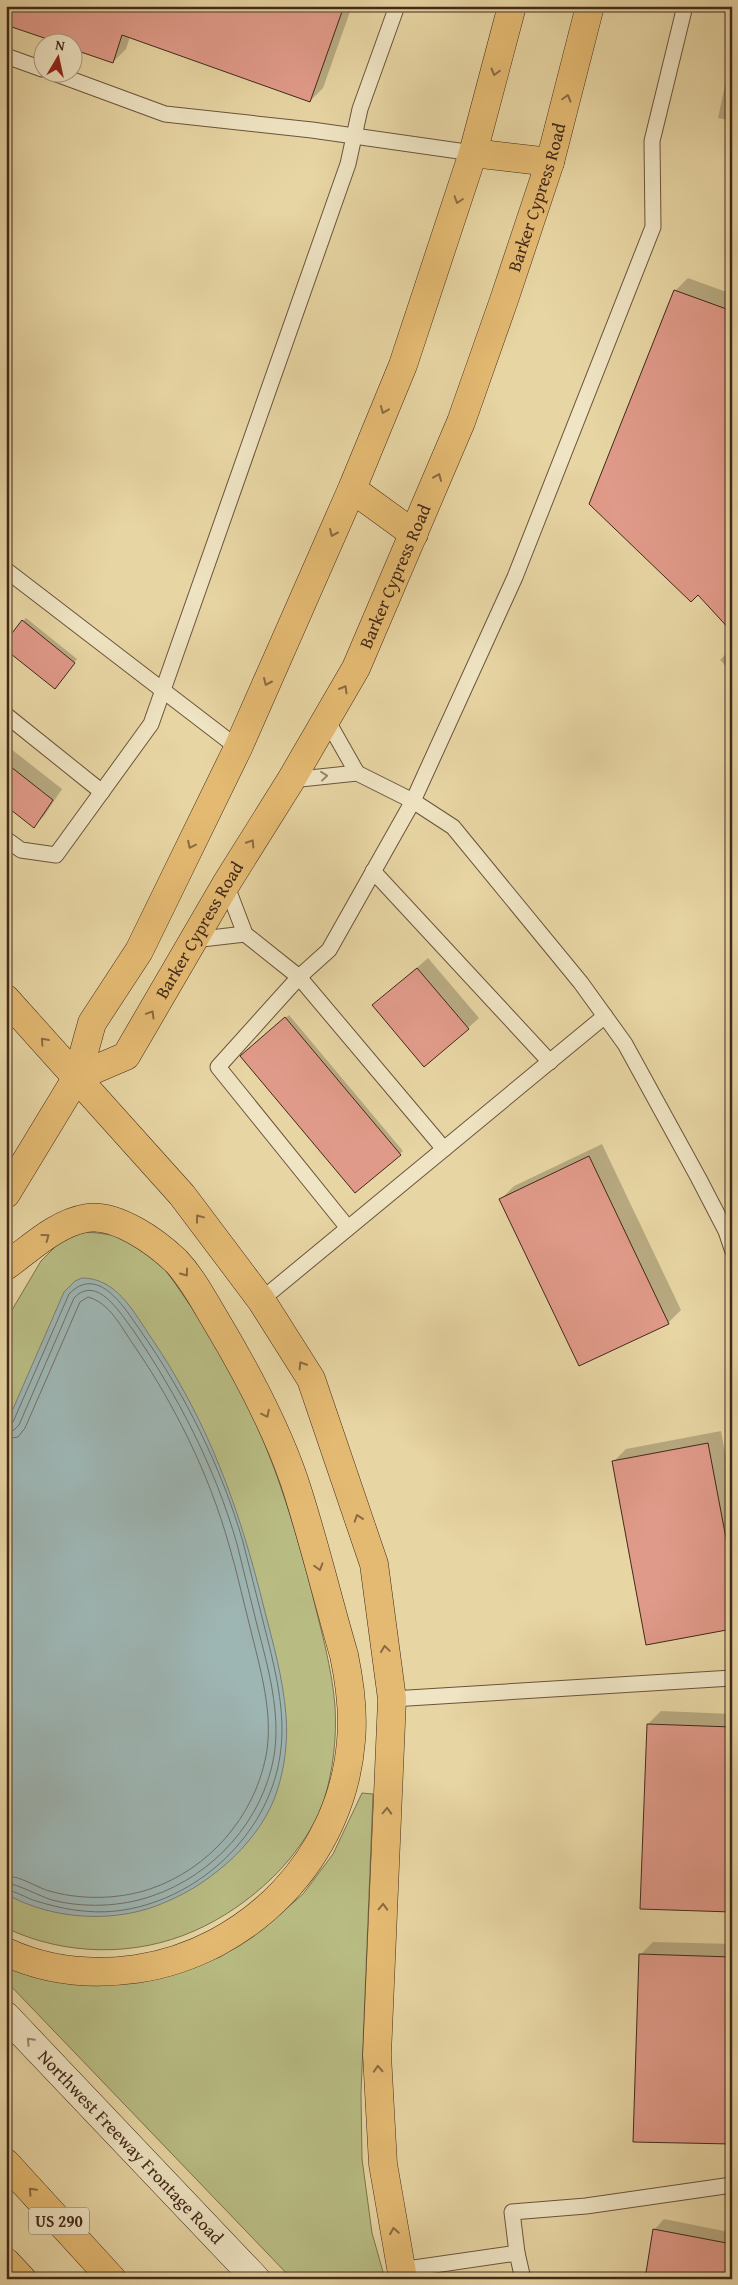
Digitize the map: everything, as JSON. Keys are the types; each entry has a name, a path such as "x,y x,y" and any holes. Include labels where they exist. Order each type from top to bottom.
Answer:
{"main road":[{"path":"6,1194 77,1077 92,1023 139,951 238,748 352,489 403,365 474,154 512,6"},
{"name":"Barker Cypress Road","path":"77,1077 126,1056 226,884 291,780 356,668 461,422 550,162 590,6"},
{"path":"474,154 550,162"},
{"path":"352,489 414,534"},
{"path":"6,999 182,1195 261,1300 311,1379 374,1564 392,1699 377,2055 383,2164 401,2274"},
{"path":"6,1266 58,1227 88,1218 108,1220 130,1228 156,1244 177,1262 200,1295 234,1351 268,1417 294,1480 344,1655 350,1683 352,1713 347,1771 340,1799 315,1853 298,1877 278,1898 257,1918 233,1935 207,1949 179,1960 122,1971 68,1970 40,1964 6,1952"},
{"name":"Northwest Freeway Frontage Road","path":"6,2016 256,2279"},
{"name":"US 290","path":"6,2163 112,2279"},
{"path":"6,2262 22,2279"}],"lane":[{"path":"6,839 20,850 56,855 151,724 348,164 360,109 397,6"},
{"path":"348,1228 218,1067 299,977 329,950 413,801 515,577 653,227 652,141 685,6"},
{"path":"6,56 32,65"},
{"path":"78,82 165,114 354,136 474,154"},
{"path":"6,570 238,748"},
{"path":"6,715 102,792"},
{"path":"327,720 357,773"},
{"path":"291,780 357,773 413,801 453,827 626,1044 726,1231 732,1249"},
{"path":"373,871 550,1062"},
{"path":"226,884 244,934 299,977 444,1149"},
{"path":"193,940 244,934"},
{"path":"261,1300 605,1016"},
{"path":"392,1699 732,1678"},
{"path":"523,2279 517,2253 512,2212 586,2206 732,2185"},
{"path":"401,2274 517,2253"}],"green space":[{"path":"84,1232 101,1233 125,1239 148,1252 160,1264 190,1305 232,1373 249,1408 278,1479 302,1554 322,1635 335,1706 334,1754 324,1800 315,1821 303,1841 272,1878 235,1908 215,1921 194,1931 148,1945 100,1950 52,1944 6,1928 6,1320 41,1261 62,1240"},
{"path":"362,1793 373,1794 361,2094 362,2159 372,2233 385,2279 292,2279 6,1981 6,1963 172,1974 220,1957 262,1930 303,1894 333,1854"}],"water":[{"path":"82,1278 94,1279 104,1283 129,1305 188,1398 204,1432 219,1465 244,1535 274,1647 285,1701 287,1724 284,1763 280,1782 270,1809 248,1842 218,1871 185,1893 149,1908 108,1916 65,1914 45,1910 6,1894 6,1425 64,1292 75,1281"}],"building":[{"path":"6,6 344,6 310,102 122,35 113,63 82,52 82,32 32,32 32,34 6,25"},
{"path":"674,290 732,311 732,632 698,595 691,602 589,504"},
{"path":"22,620 75,663 55,689 6,650 6,641"},
{"path":"6,763 53,800 34,828 6,806"},
{"path":"417,968 469,1029 424,1067 372,1005"},
{"path":"285,1017 401,1155 355,1193 240,1056"},
{"path":"589,1156 669,1324 579,1366 499,1199"},
{"path":"708,1443 732,1570 732,1629 646,1645 612,1461"},
{"path":"647,1724 732,1727 732,1912 640,1909"},
{"path":"639,1954 732,1957 732,2144 633,2142"},
{"path":"653,2229 732,2244 732,2279 645,2279"}]}
